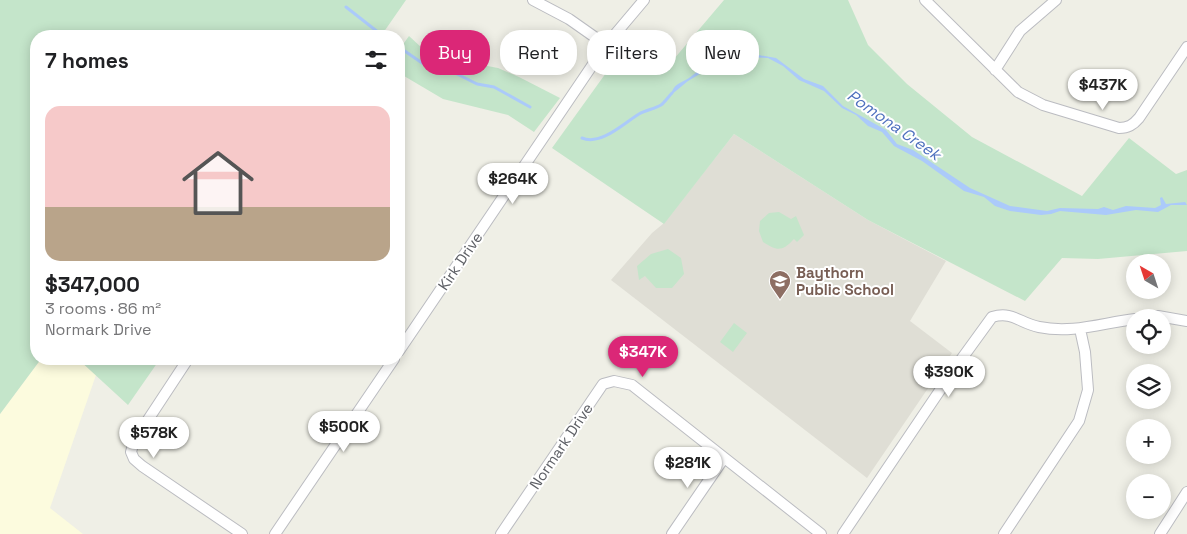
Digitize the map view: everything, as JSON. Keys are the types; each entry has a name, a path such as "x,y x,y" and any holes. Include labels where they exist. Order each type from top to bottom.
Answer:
{"street":[{"path":"533,0 569,19 587,32"},
{"name":"Kirk Drive","path":"619,30 644,0"},
{"path":"926,0 1018,92 1043,105 1118,128 1126,128 1133,125 1139,118 1187,47"},
{"path":"994,70 1020,31 1056,0"},
{"name":"Kirk Drive","path":"405,342 587,73"},
{"path":"843,534 945,382 992,317 1009,315 1023,323 1065,330 1126,321"},
{"path":"1171,318 1187,321"},
{"path":"1004,534 1079,421 1088,390 1085,352 1080,329"},
{"path":"184,365 134,442 131,452 134,459 142,466 242,534"},
{"path":"275,534 390,365"},
{"name":"Normark Drive","path":"501,534 603,384 614,381 632,385 821,534"},
{"path":"672,534 724,458"},
{"path":"1160,534 1187,492"}],"shaded area":[{"path":"0,0 406,0 385,30 30,30 30,365 37,365 0,414"},
{"path":"724,0 848,0 868,45 907,84 972,137 1082,196 1129,138 1176,174 1187,170 1187,251 1126,254 1126,256 1098,259 1062,258 1025,301 868,220 734,134 664,224 552,148 605,75 676,75 676,57 686,45 686,75 759,75 759,30 699,30"},
{"path":"409,36 420,46 420,75 490,75 490,66 500,69 500,75 514,75 560,98 534,132 508,115 443,99 405,77 405,42"},
{"name":"Baythorn Public School","path":"734,134 868,220 946,261 910,321 952,353 867,478 611,280 652,233 664,223"},
{"path":"779,212 791,219 796,216 804,235 797,242 794,239 779,249 763,242 759,231 760,221 769,213"},
{"path":"668,249 681,258 684,274 672,288 656,288 645,276 639,280 637,266 651,254"},
{"path":"734,323 747,333 733,352 720,342"},
{"path":"37,365 85,365 96,375 50,508 83,534 0,534 0,414"},
{"path":"85,365 156,365 128,405"}],"water":[{"path":"759,55 776,58 804,79 823,86 843,106 886,130 897,144 913,150 970,188 1010,206 1047,211 1060,208 1098,209 1104,207 1113,210 1126,206 1155,208 1161,205 1160,198 1162,197 1166,204 1185,202 1187,205 1171,205 1158,212 1136,210 1106,215 1060,211 1041,215 1010,211 995,206 984,197 964,191 922,161 894,146 882,132 868,126 856,115 842,108 824,91 799,80 783,66 768,58 759,58"},
{"path":"693,75 698,75 671,95 675,86"}],"waterway":[{"name":"Pomona Creek","path":"346,7 375,30"},
{"name":"Pomona Creek","path":"405,51 422,63 453,72 477,84 494,87 530,107"},
{"name":"Pomona Creek","path":"582,138 589,140 604,136 639,114 661,105 672,93"}],"place":[{"name":"Baythorn Public School","path":"780,300"}]}
